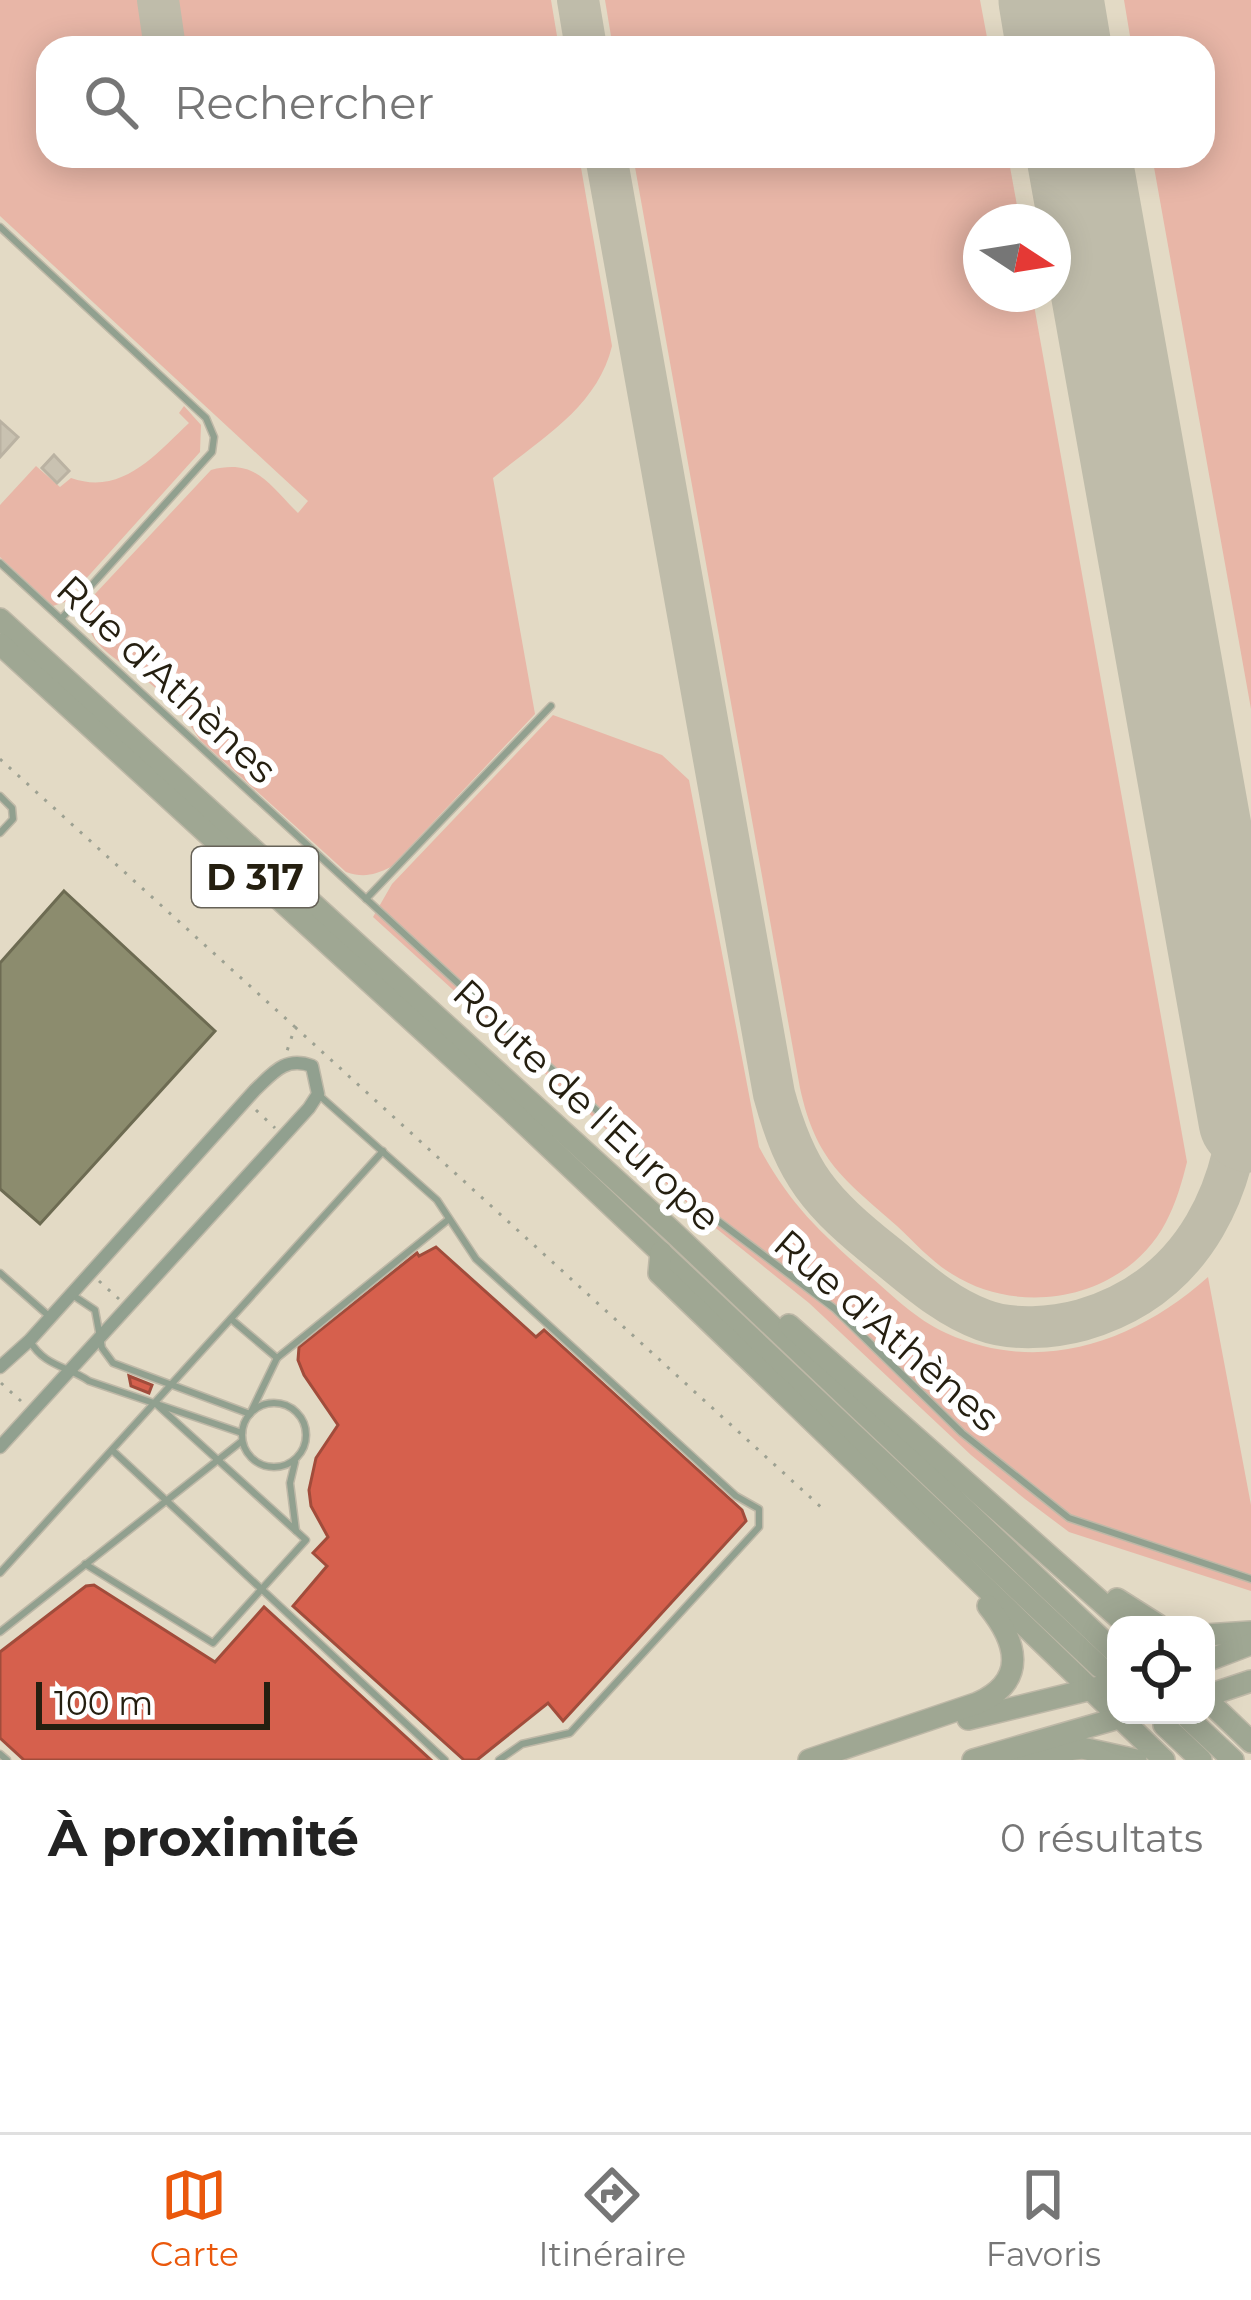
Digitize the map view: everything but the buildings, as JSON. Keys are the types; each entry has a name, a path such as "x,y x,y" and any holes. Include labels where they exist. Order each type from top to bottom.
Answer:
{"main road":[{"name":"Route de l'Europe","path":"0,619 672,1231 1107,1664"},
{"name":"Route de l'Europe","path":"0,644 1107,1664"},
{"path":"672,1231 689,1237 1117,1616"},
{"path":"661,1252 659,1273 1107,1703"},
{"path":"997,1508 1140,1616"},
{"path":"813,1760 978,1703 1007,1680 1014,1659 1006,1631 922,1527"},
{"path":"1215,1634 1251,1632"},
{"path":"1215,1657 1251,1644"},
{"path":"813,1760 1089,1689 1107,1672"},
{"path":"1215,1694 1251,1681"},
{"path":"1215,1706 1251,1742"},
{"path":"973,1760 1107,1722"},
{"path":"1131,1724 1164,1760"},
{"path":"1194,1724 1233,1760"},
{"path":"1164,1725 1201,1760"},
{"path":"995,1760 1070,1748 1113,1752 1136,1760"}],"street":[{"path":"0,1367 283,1064 312,1066 318,1094 0,1448"}],"lane":[{"path":"0,227 206,418 214,437 212,452 61,619"},
{"name":"Rue d'Athènes","path":"0,563 713,1217 835,1309 962,1433 1069,1518 1251,1579"},
{"path":"367,899 551,706"},
{"path":"0,796 12,808 13,819 0,832"},
{"path":"318,1094 437,1200 476,1259 736,1496 759,1509 759,1527 570,1733 522,1744 499,1760"},
{"path":"0,1573 383,1151"},
{"path":"0,1632 218,1460 242,1437 277,1358 448,1219"},
{"path":"0,1273 50,1317"},
{"path":"71,1294 95,1310 105,1356 113,1363 250,1414"},
{"path":"231,1318 277,1358"},
{"path":"29,1340 49,1364 73,1369 89,1381 242,1437 248,1454 266,1466 287,1465 296,1459"},
{"path":"86,1564 213,1643 306,1540 154,1403"},
{"path":"250,1414 278,1403 303,1420 306,1441 290,1483 296,1531"},
{"path":"112,1450 445,1760"},
{"path":"0,1754 7,1760"}],"path":[{"path":"0,759 822,1508"},
{"path":"283,1064 295,1027"},
{"path":"246,1100 284,1135"},
{"path":"89,1272 126,1306"},
{"path":"0,1382 33,1412"}],"shaded area":[{"path":"0,0 551,0 557,36 36,36 36,168 581,168 612,346 605,368 580,405 493,478 535,714 391,867 374,874 346,872 200,740 165,697 107,652 91,633 89,608 95,594 211,470 251,471 298,513 308,501 0,216"},
{"path":"605,0 980,0 987,36 611,36"},
{"path":"1124,0 1251,0 1251,709 1154,168 1215,168 1215,36 1130,36"},
{"path":"635,168 1010,168 1017,204 963,204 963,312 1035,312 1187,1162 1170,1215 1148,1248 1126,1269 1071,1293 1010,1296 980,1288 930,1258 834,1166 807,1113"},
{"path":"184,406 201,425 200,452 65,602 53,606 0,557 0,505 36,466 60,487 71,478 106,482 122,477 189,423 179,413"},
{"path":"553,715 662,755 689,780 759,1147 806,1215 894,1297 935,1327 981,1346 1051,1351 1118,1335 1180,1300 1208,1277 1251,1505 1251,1591 1069,1532 1025,1499 971,1455 809,1303 707,1221 373,917 392,884"}],"taxiway":[{"path":"158,0 163,36"},
{"path":"578,0 584,36"},
{"path":"608,168 774,1094 791,1146 813,1185 862,1236 931,1291 969,1314 1019,1327 1082,1320 1122,1304 1155,1283 1183,1257 1205,1226 1233,1153 1242,1072"}],"runway":[{"path":"1051,0 1057,36"},
{"path":"1081,168 1251,1120"}]}
